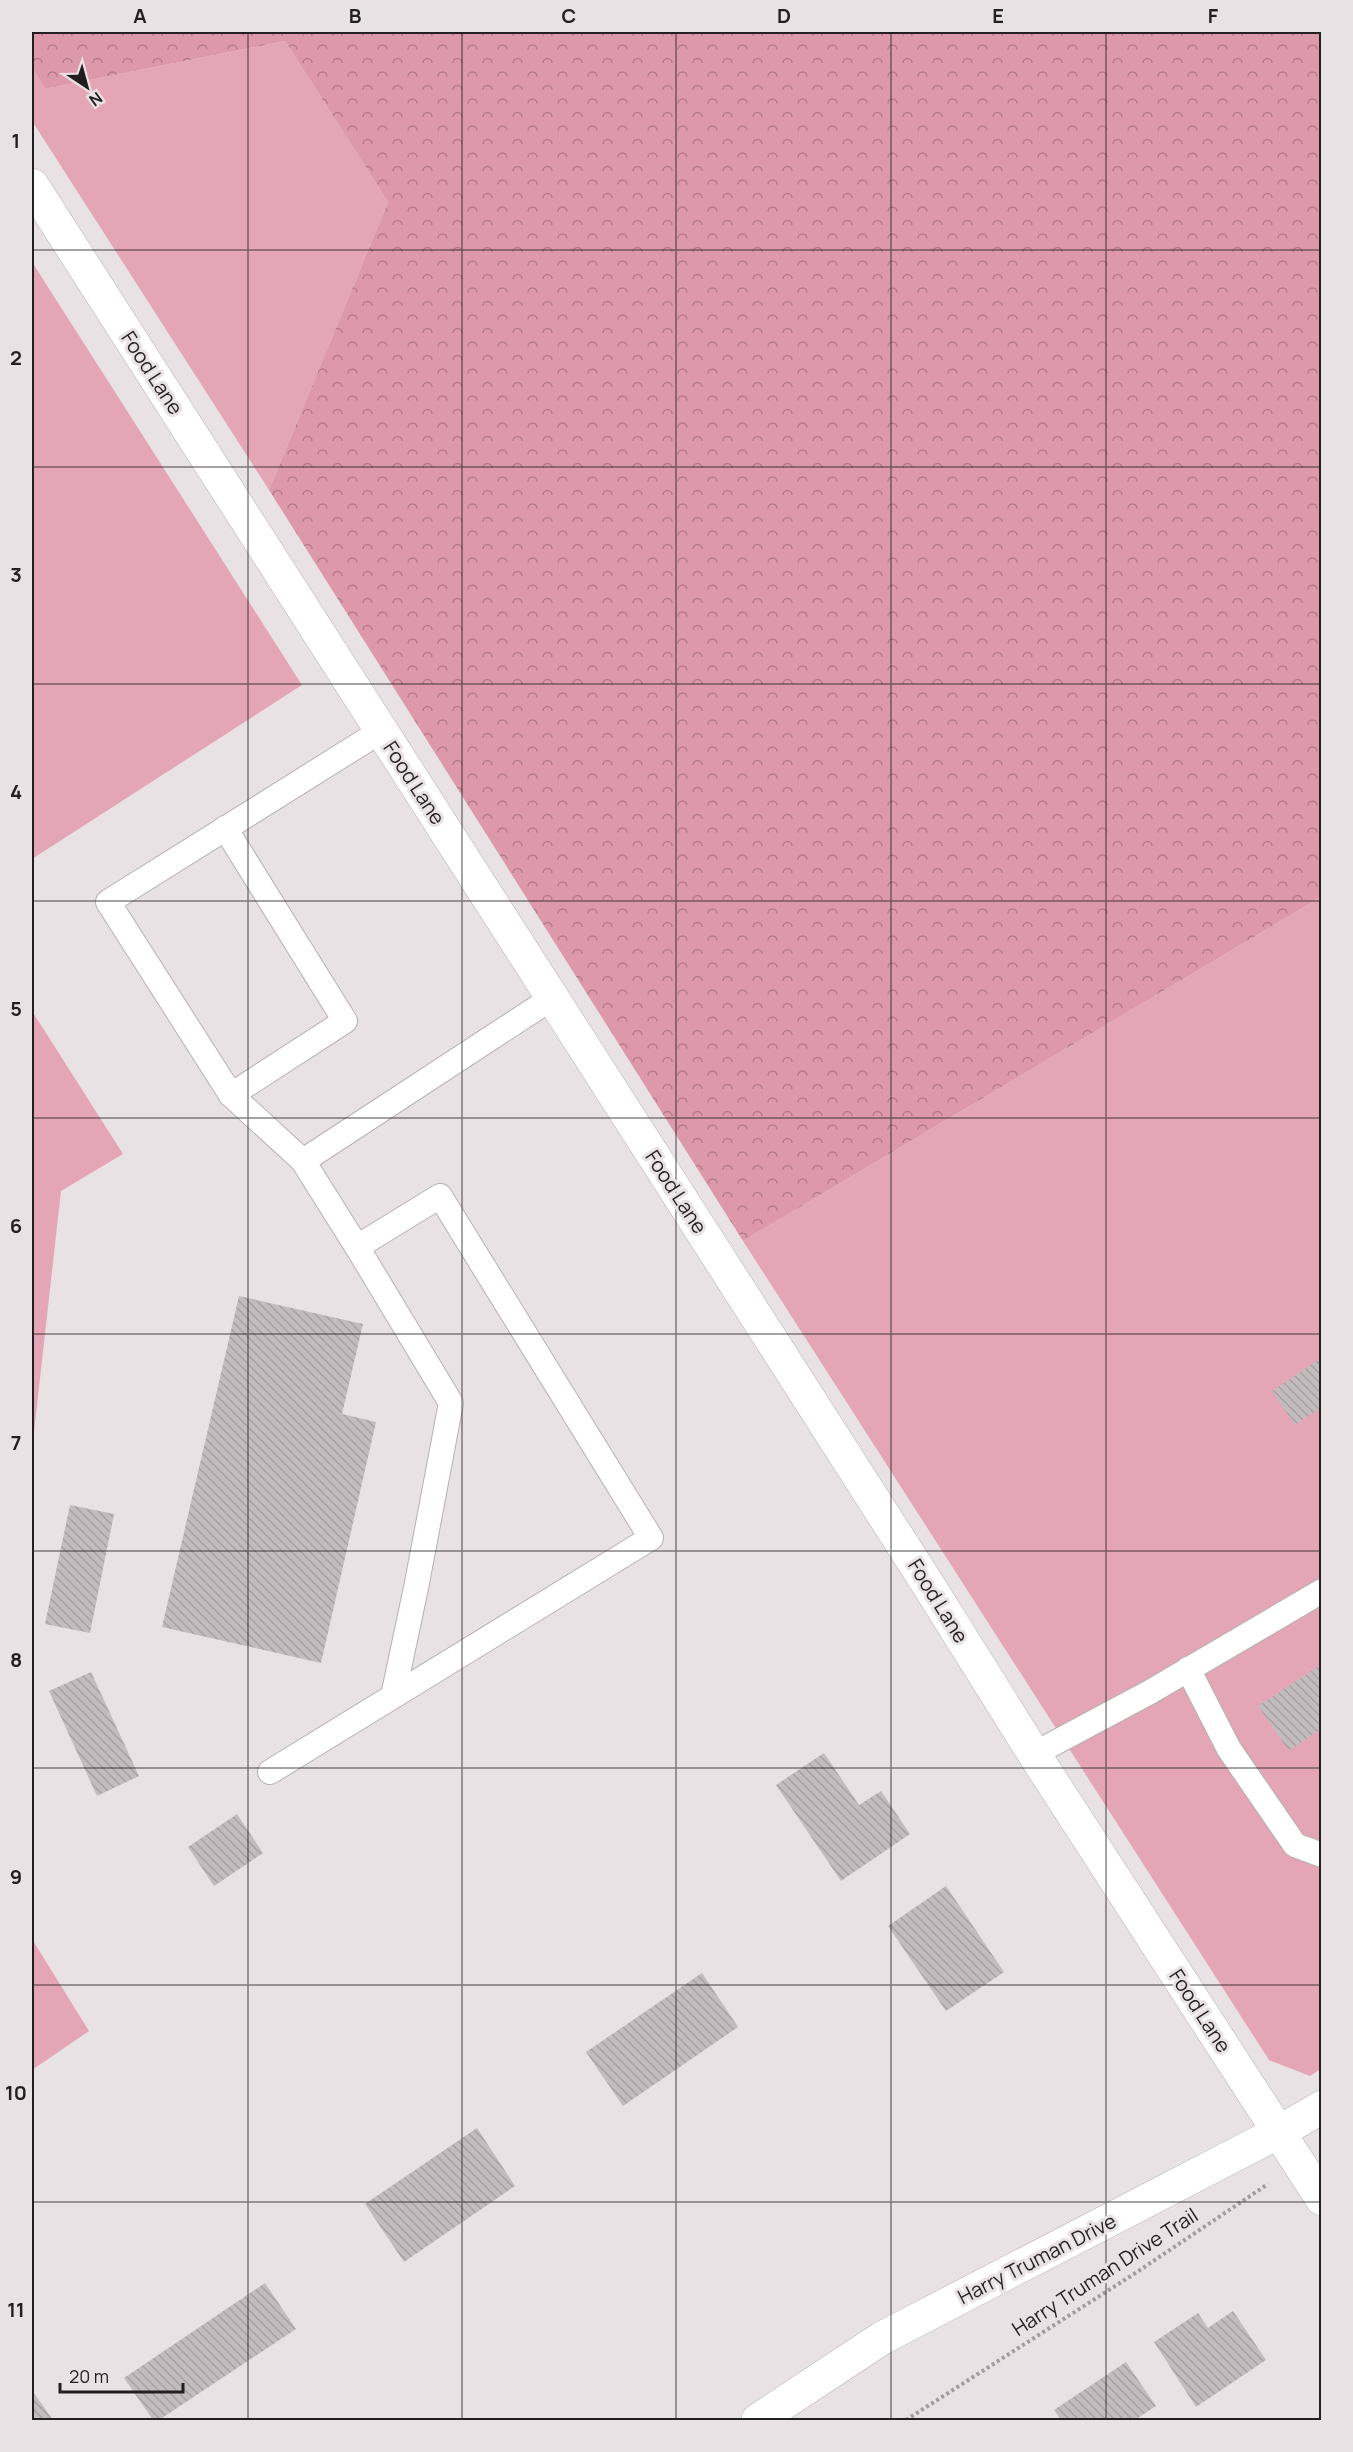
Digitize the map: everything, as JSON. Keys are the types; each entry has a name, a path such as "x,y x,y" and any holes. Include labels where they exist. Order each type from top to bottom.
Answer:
{"street":[{"name":"Food Lane","path":"32,185 1034,1754 1322,2199"},
{"name":"Harry Truman Drive","path":"758,2421 882,2338 1279,2133 1322,2107"}],"lane":[{"path":"381,731 108,902 231,1095 303,1161 451,1403 393,1696"},
{"path":"225,828 345,1021 231,1095"},
{"path":"303,1161 552,998"},
{"path":"270,1772 651,1538 440,1196 357,1247"},
{"path":"1034,1754 1150,1692 1322,1591"},
{"path":"1188,1669 1229,1749 1295,1845 1322,1855"}],"path":[{"name":"Harry Truman Drive Trail","path":"906,2421 1137,2272 1298,2163"}],"shaded area":[{"path":"285,41 388,202 269,490 32,121 32,67 45,89"},
{"path":"32,262 302,685 32,859"},
{"path":"1321,897 1321,2069 1310,2076 1269,2060 743,1241"},
{"path":"32,1011 123,1154 61,1191 32,1450"},
{"path":"32,1939 89,2031 32,2070"}],"green space":[{"path":"32,32 1321,32 1321,897 743,1241 269,490 388,202 285,41 45,89 32,67"}],"building":[{"path":"239,1296 363,1324 342,1414 376,1422 321,1663 162,1627"},
{"path":"1321,1358 1322,1407 1295,1425 1272,1391"},
{"path":"70,1505 114,1514 90,1633 45,1624"},
{"path":"1322,1664 1322,1728 1289,1751 1258,1706"},
{"path":"91,1672 139,1776 97,1796 49,1691"},
{"path":"824,1753 859,1805 881,1791 910,1834 841,1881 776,1785"},
{"path":"237,1814 263,1853 214,1886 188,1847"},
{"path":"946,1886 1004,1972 946,2011 888,1926"},
{"path":"702,1973 738,2027 623,2106 586,2052"},
{"path":"477,2128 515,2186 404,2262 365,2204"},
{"path":"265,2283 296,2329 159,2420 153,2420 124,2378"},
{"path":"1233,2311 1266,2360 1196,2407 1154,2342 1198,2313 1208,2328"},
{"path":"1126,2362 1156,2406 1135,2420 1061,2420 1054,2410"},
{"path":"34,2393 53,2420 32,2420 32,2395"}]}
